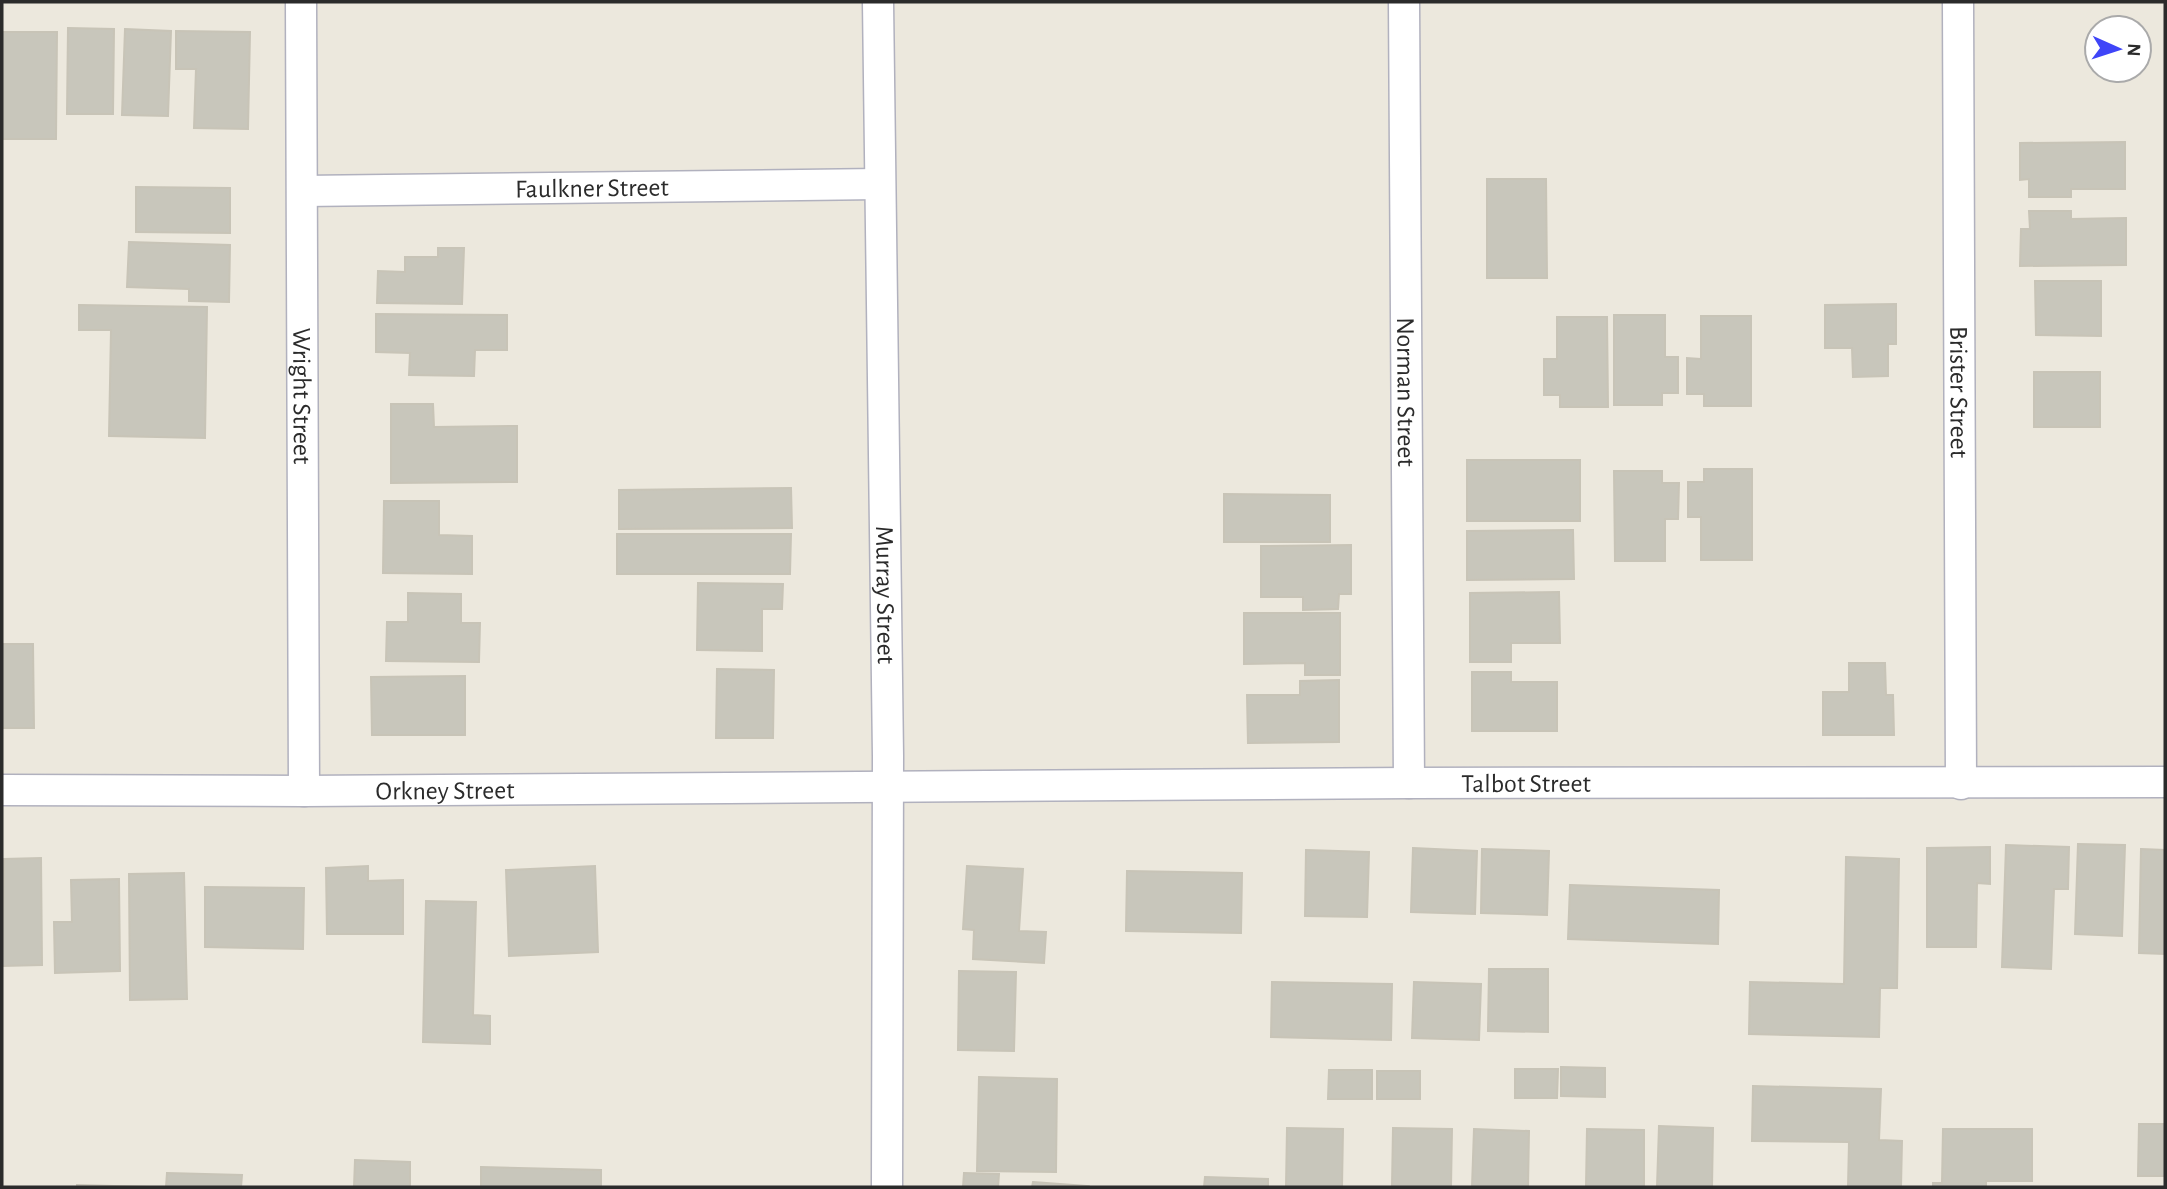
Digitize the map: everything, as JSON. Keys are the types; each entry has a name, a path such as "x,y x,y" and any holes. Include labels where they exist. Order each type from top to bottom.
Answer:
{"street":[{"name":"Wright Street","path":"301,2 304,791"},
{"name":"Murray Street","path":"878,2 888,787 887,1187"},
{"name":"Norman Street","path":"1404,2 1409,783"},
{"name":"Brister Street","path":"1958,2 1961,784"},
{"name":"Faulkner Street","path":"303,191 879,184"},
{"name":"Talbot Street","path":"888,787 2165,782"},
{"name":"Orkney Street","path":"2,790 888,787"}],"building":[{"path":"68,28 114,29 113,114 67,114"},
{"path":"125,29 171,31 168,116 122,115"},
{"path":"176,31 250,32 248,129 194,128 196,69 176,69"},
{"path":"2,32 57,32 56,139 2,139"},
{"path":"2125,142 2125,189 2071,189 2071,197 2029,197 2029,179 2020,180 2020,143"},
{"path":"1487,179 1546,179 1547,278 1487,278"},
{"path":"136,187 230,188 230,233 136,232"},
{"path":"2029,211 2071,211 2071,219 2126,218 2126,265 2020,266 2021,229 2030,229"},
{"path":"129,242 230,245 229,302 189,301 189,289 127,287"},
{"path":"438,248 464,248 462,304 377,303 378,271 405,272 405,257 438,257"},
{"path":"2035,281 2101,281 2101,336 2036,335"},
{"path":"1896,304 1896,344 1888,344 1888,376 1853,377 1852,348 1825,348 1825,305"},
{"path":"79,305 207,307 205,438 109,436 111,330 79,330"},
{"path":"376,314 507,315 507,350 475,350 474,376 409,375 410,353 376,352"},
{"path":"1614,315 1665,315 1665,357 1678,357 1678,393 1662,393 1662,405 1614,405"},
{"path":"1701,316 1751,316 1751,406 1704,406 1704,394 1687,394 1687,358 1701,359"},
{"path":"1557,317 1607,317 1608,407 1560,407 1560,395 1544,395 1544,359 1557,359"},
{"path":"2034,372 2100,372 2100,427 2034,427"},
{"path":"391,404 433,404 434,427 517,426 517,482 391,483"},
{"path":"1467,460 1580,460 1580,521 1467,521"},
{"path":"1704,469 1752,469 1752,560 1701,560 1701,517 1688,517 1688,482 1704,482"},
{"path":"1614,471 1662,471 1662,483 1679,483 1678,519 1665,519 1665,561 1615,561"},
{"path":"791,488 792,528 619,529 619,490"},
{"path":"1224,494 1330,495 1330,542 1224,542"},
{"path":"384,501 439,501 439,535 472,536 472,574 383,573"},
{"path":"1573,530 1574,579 1467,580 1467,531"},
{"path":"617,534 791,534 790,574 617,574"},
{"path":"1351,545 1351,594 1339,594 1338,609 1303,610 1303,597 1261,597 1261,546"},
{"path":"698,583 783,584 782,609 762,609 762,651 697,650"},
{"path":"1559,592 1560,643 1511,643 1511,662 1470,662 1470,593"},
{"path":"408,593 461,594 461,623 480,623 479,662 386,661 387,622 408,622"},
{"path":"1244,613 1340,613 1340,675 1305,675 1305,663 1244,664"},
{"path":"2,644 33,644 34,728 2,728"},
{"path":"1849,663 1885,663 1886,695 1893,695 1894,735 1823,735 1823,692 1849,692"},
{"path":"717,669 774,670 773,738 716,738"},
{"path":"1472,672 1511,672 1511,682 1557,682 1557,731 1472,731"},
{"path":"465,676 465,735 372,735 371,677"},
{"path":"1339,680 1339,742 1248,743 1247,695 1300,695 1300,681"},
{"path":"2078,844 2125,845 2122,936 2075,934"},
{"path":"2006,845 2069,847 2068,889 2054,889 2051,969 2002,967"},
{"path":"1990,847 1990,884 1977,883 1976,947 1927,947 1927,848"},
{"path":"1413,848 1477,851 1475,914 1411,912"},
{"path":"1482,849 1549,851 1547,915 1481,913"},
{"path":"2141,849 2165,850 2165,954 2139,953"},
{"path":"1306,850 1369,852 1367,917 1305,916"},
{"path":"1846,857 1899,859 1897,988 1880,988 1879,1037 1749,1034 1750,982 1844,984"},
{"path":"41,858 42,965 2,966 4,859"},
{"path":"368,866 368,881 403,880 403,934 327,934 326,868"},
{"path":"595,866 598,952 509,956 506,870"},
{"path":"967,866 1023,869 1019,931 1046,932 1044,963 973,959 974,930 963,929"},
{"path":"1127,871 1242,873 1241,933 1126,931"},
{"path":"184,873 187,999 130,1000 129,874"},
{"path":"119,879 120,971 55,973 54,922 72,922 71,880"},
{"path":"1570,885 1719,890 1718,944 1568,939"},
{"path":"205,887 304,888 303,949 205,947"},
{"path":"426,901 476,902 473,1015 490,1016 490,1044 423,1042"},
{"path":"1489,969 1548,969 1548,1032 1488,1031"},
{"path":"959,971 1016,972 1014,1051 958,1050"},
{"path":"1272,982 1392,984 1391,1040 1271,1037"},
{"path":"1414,982 1481,984 1479,1040 1412,1038"},
{"path":"1561,1067 1605,1068 1605,1097 1561,1096"},
{"path":"1515,1069 1558,1069 1557,1098 1515,1098"},
{"path":"1329,1070 1372,1070 1372,1099 1328,1099"},
{"path":"1377,1071 1420,1071 1420,1099 1377,1099"},
{"path":"979,1077 1057,1079 1056,1172 977,1171"},
{"path":"1753,1086 1881,1089 1879,1140 1902,1141 1901,1187 1848,1187 1849,1142 1752,1141"},
{"path":"2139,1124 2165,1124 2165,1176 2138,1176"},
{"path":"1659,1126 1713,1128 1712,1187 1657,1187"},
{"path":"1287,1128 1343,1129 1342,1187 1286,1187"},
{"path":"1393,1128 1452,1129 1451,1187 1392,1187"},
{"path":"1474,1129 1529,1131 1528,1187 1472,1187"},
{"path":"1587,1129 1644,1130 1644,1187 1586,1187"},
{"path":"1943,1129 2032,1129 2032,1181 1986,1181 1986,1187 1933,1187 1933,1183 1942,1183"},
{"path":"355,1160 410,1162 410,1187 354,1187"},
{"path":"481,1167 601,1170 601,1187 481,1187"},
{"path":"167,1173 242,1175 241,1187 166,1187"},
{"path":"964,1173 999,1174 998,1187 963,1187"},
{"path":"1205,1177 1268,1179 1268,1187 1204,1187"},
{"path":"1033,1182 1088,1186 1032,1187"},
{"path":"77,1185 150,1187 77,1187"}]}
